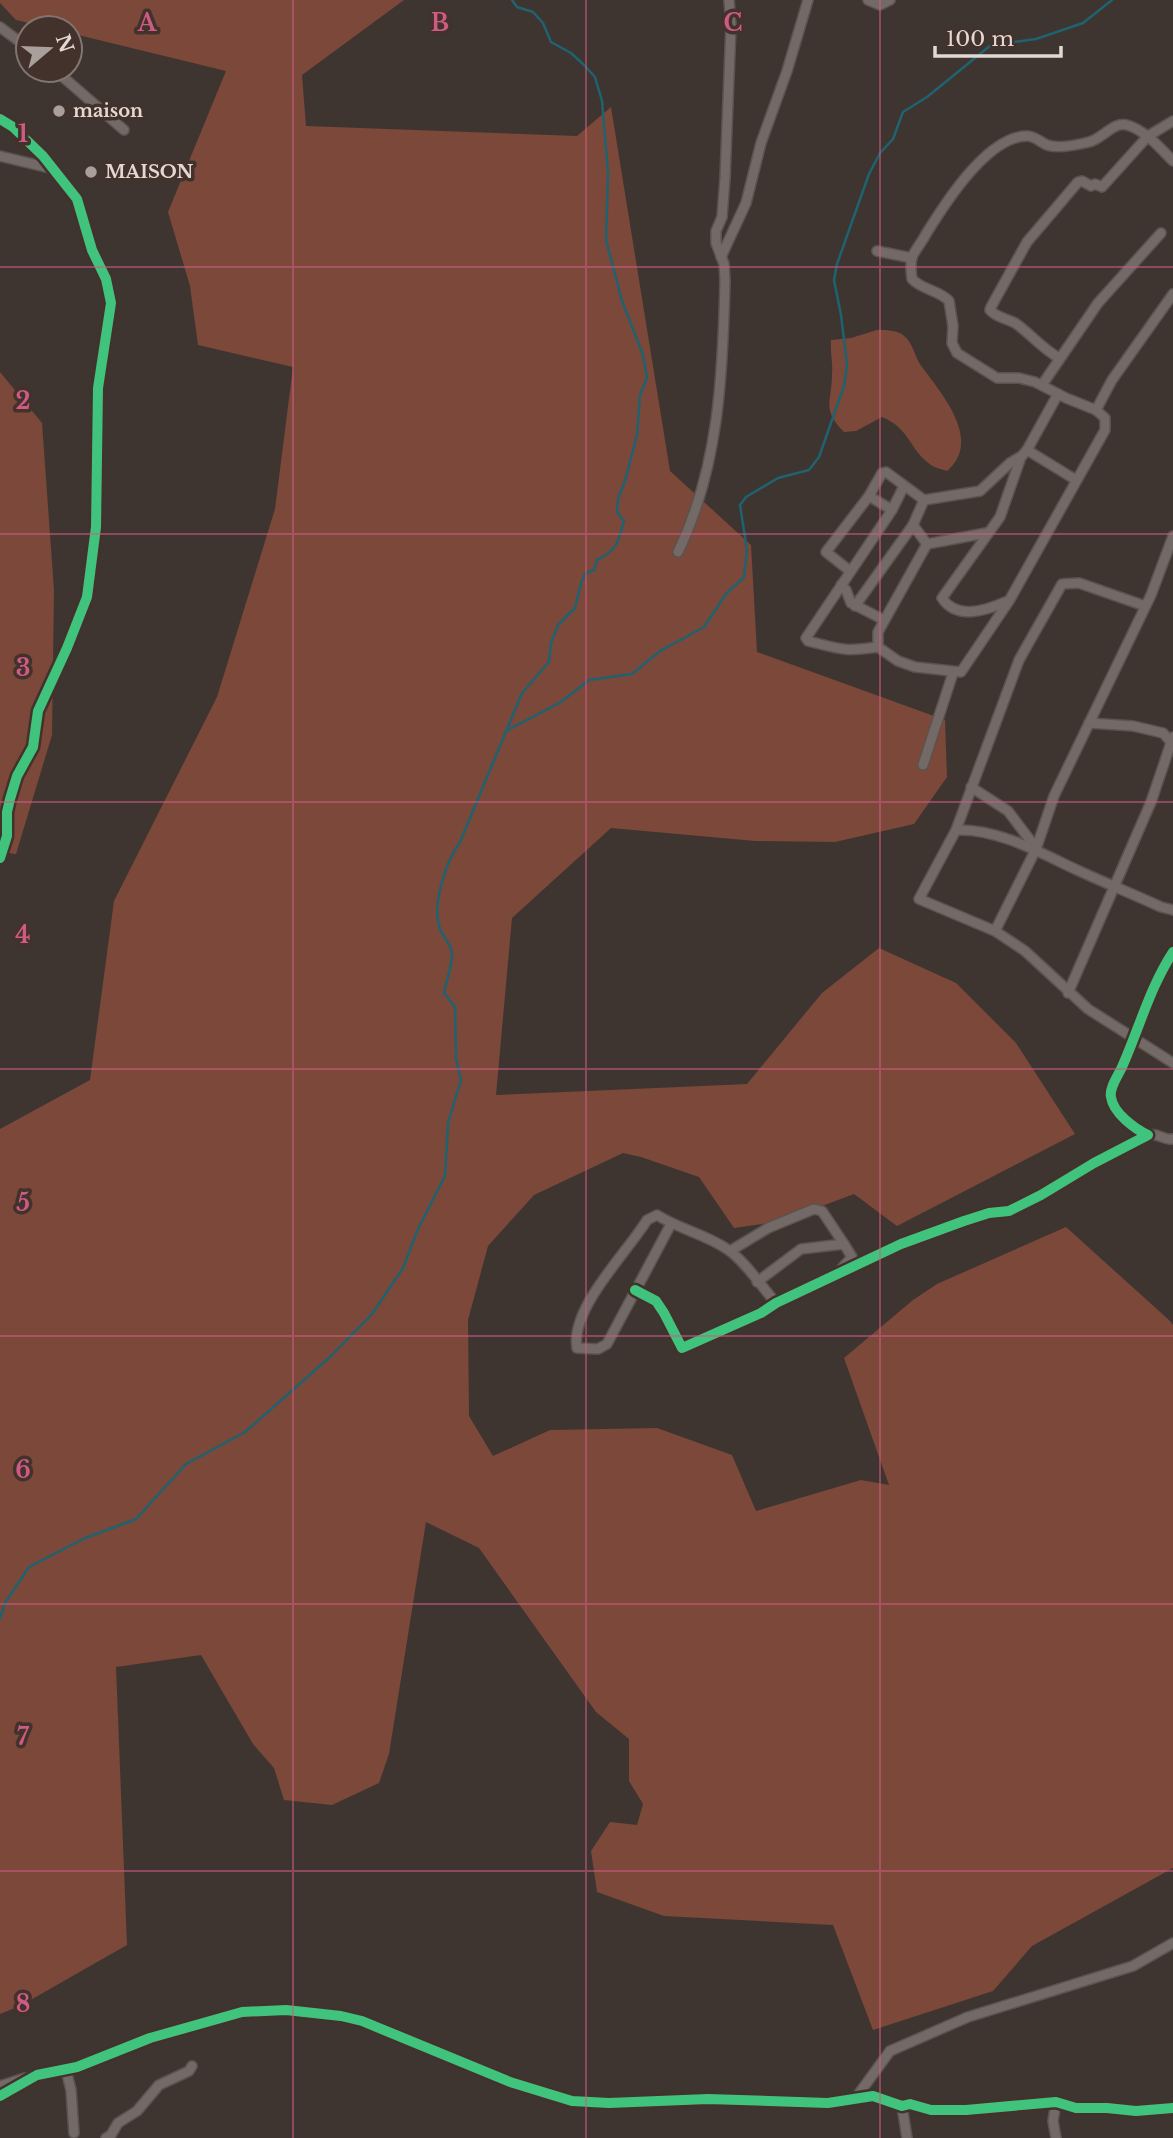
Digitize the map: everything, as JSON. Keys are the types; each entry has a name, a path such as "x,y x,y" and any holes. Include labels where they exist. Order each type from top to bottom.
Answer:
{"street":[{"path":"678,552 695,515 704,482 721,389 725,280 724,264 716,243 716,231 722,217 726,178 731,25 729,0"},
{"path":"721,257 746,203 761,143 787,71 808,0"},
{"path":"868,0 880,5 890,0"},
{"path":"71,84 124,130"},
{"path":"0,119 13,127 54,169 80,205 92,250 106,279 111,303 98,387 96,527 87,597 38,712 33,747 10,799 7,836 0,858"},
{"path":"1059,358 1040,346 1015,323 994,314 990,310 991,307 1027,242 1077,182 1082,181 1091,187 1095,184 1102,187 1148,136 1173,121"},
{"path":"904,486 892,510 824,614 807,634 808,641 828,648 854,652 878,647 915,667 936,668 953,673 964,669 1009,601 1106,426 1104,416 1096,410 1027,379 997,378 957,354 953,343 949,301 941,293 917,284 912,279 912,258 956,189 975,166 1004,144 1027,136 1048,145 1058,146 1088,142 1124,124 1148,136 1173,161"},
{"path":"1,133 13,127"},
{"path":"0,156 54,169"},
{"path":"1042,385 1098,303 1161,233"},
{"path":"877,251 912,258"},
{"path":"1096,410 1112,380 1173,294"},
{"path":"1009,601 968,613 961,612 943,601 944,595 986,533 1000,517 1024,453 1058,394"},
{"path":"1024,453 1076,480"},
{"path":"850,571 826,552 884,472 924,500 980,491 1024,453"},
{"path":"869,496 892,510"},
{"path":"855,606 913,526 924,500"},
{"path":"913,526 927,544"},
{"path":"878,647 878,632 927,544 986,533"},
{"path":"995,931 1036,848 1054,796 1158,578 1173,537"},
{"path":"1145,606 1079,583 1062,584 1019,660 956,830 919,899 995,931 1025,951 1068,993 1173,1063"},
{"path":"841,585 855,606 884,620"},
{"path":"923,765 953,673"},
{"path":"1068,993 1151,802 1172,739 1163,733 1133,726 1089,723"},
{"path":"971,786 1008,811 1036,848"},
{"path":"956,830 990,835 1036,848 1114,886 1173,910"},
{"path":"1148,1135 1128,1122 1112,1104 1111,1091 1135,1039 1149,999 1173,952"},
{"path":"635,1290 656,1301 682,1348 761,1313 838,1272 935,1231 989,1213 1009,1211 1148,1135 1158,1134 1168,1140 1173,1139"},
{"path":"730,1251 768,1228 814,1209 822,1211 852,1257 838,1272"},
{"path":"671,1224 607,1344 598,1349 577,1348 587,1305 647,1220 657,1215 671,1224 706,1236 730,1251 776,1303"},
{"path":"757,1282 801,1249 844,1244"},
{"path":"855,2099 890,2051 968,2017 1133,1966 1173,1943"},
{"path":"0,2086 97,2061 150,2038 192,2024 242,2011 286,2010 362,2021 510,2082 572,2101 609,2103 708,2099 828,2103 873,2096 902,2106 910,2104 931,2110 966,2110 1056,2102 1076,2108 1136,2111 1173,2108"},
{"path":"106,2138 118,2123 137,2111 159,2085 189,2071 192,2066"},
{"path":"66,2070 71,2090 74,2133"},
{"path":"0,2096 37,2075"},
{"path":"1056,2102 1053,2121 1056,2138"},
{"path":"902,2106 907,2138"}],"shaded area":[{"path":"0,0 404,0 302,75 306,126 577,136 611,107 670,471 751,545 757,652 945,720 947,777 914,824 835,842 755,841 611,828 512,918 496,1095 747,1084 822,993 879,948 956,983 1016,1043 1075,1134 897,1226 854,1194 782,1221 734,1228 699,1177 623,1153 534,1195 488,1246 468,1320 469,1416 493,1456 550,1430 657,1428 732,1455 756,1511 861,1480 889,1485 844,1358 913,1300 937,1284 1066,1227 1169,1320 1173,1325 1173,1868 1032,1946 993,1991 873,2030 833,1925 664,1916 597,1892 591,1851 610,1822 637,1825 643,1804 629,1781 629,1739 596,1712 479,1548 426,1522 389,1754 379,1783 332,1805 284,1800 274,1768 253,1744 201,1655 116,1667 127,1945 20,2006 0,2014 0,1129 90,1080 114,901 217,697 275,509 293,367 198,345 190,286 168,212 226,71 84,36 84,14 14,14 14,18"},
{"path":"877,330 894,331 907,338 919,363 956,418 961,446 957,459 947,471 924,459 899,427 882,417 856,431 844,432 832,417 829,405 831,340 851,338"},
{"path":"0,372 42,423 54,590 52,735 16,854 0,852"}],"waterway":[{"path":"0,1619 5,1603 29,1567 83,1539 136,1519 186,1464 245,1432 330,1357 372,1314 403,1268 418,1229 445,1176 448,1123 461,1080 456,1059 455,1007 444,993 452,955 438,921 441,885 522,693 549,662 551,643 558,625 575,608 585,574 594,570 597,560 613,549 618,539 624,521 617,512 618,499 637,435 640,395 647,378 643,355 622,301 606,240 608,173 602,101 595,77 571,53 551,42 543,23 533,12 517,7 512,0"},
{"path":"508,730 561,702 589,680 632,674 660,651 704,627 726,594 744,577 747,550 740,505 746,497 778,478 809,470 819,457 844,386 847,364 834,280 837,264 869,174 880,153 893,139 903,112 927,97 991,45 1036,39 1083,23 1112,0"}],"cycle path":[{"path":"0,119 13,127 43,156 77,199 92,250 106,279 111,303 98,388 96,527 87,597 38,711 33,747 17,776 10,799 7,836 0,858"},
{"path":"635,1290 656,1301 682,1348 761,1313 776,1303 901,1244 989,1213 1009,1211 1148,1135 1131,1125 1120,1114 1113,1103 1111,1093 1151,994 1173,952"},
{"path":"0,2096 37,2075 77,2067 150,2038 242,2012 286,2010 362,2021 510,2082 572,2101 609,2103 708,2099 828,2103 873,2096 902,2106 910,2104 931,2110 966,2110 1056,2102 1076,2108 1136,2111 1173,2108"}],"place":[{"name":"maison","path":"59,111"},
{"name":"MAISON","path":"91,172"}]}
